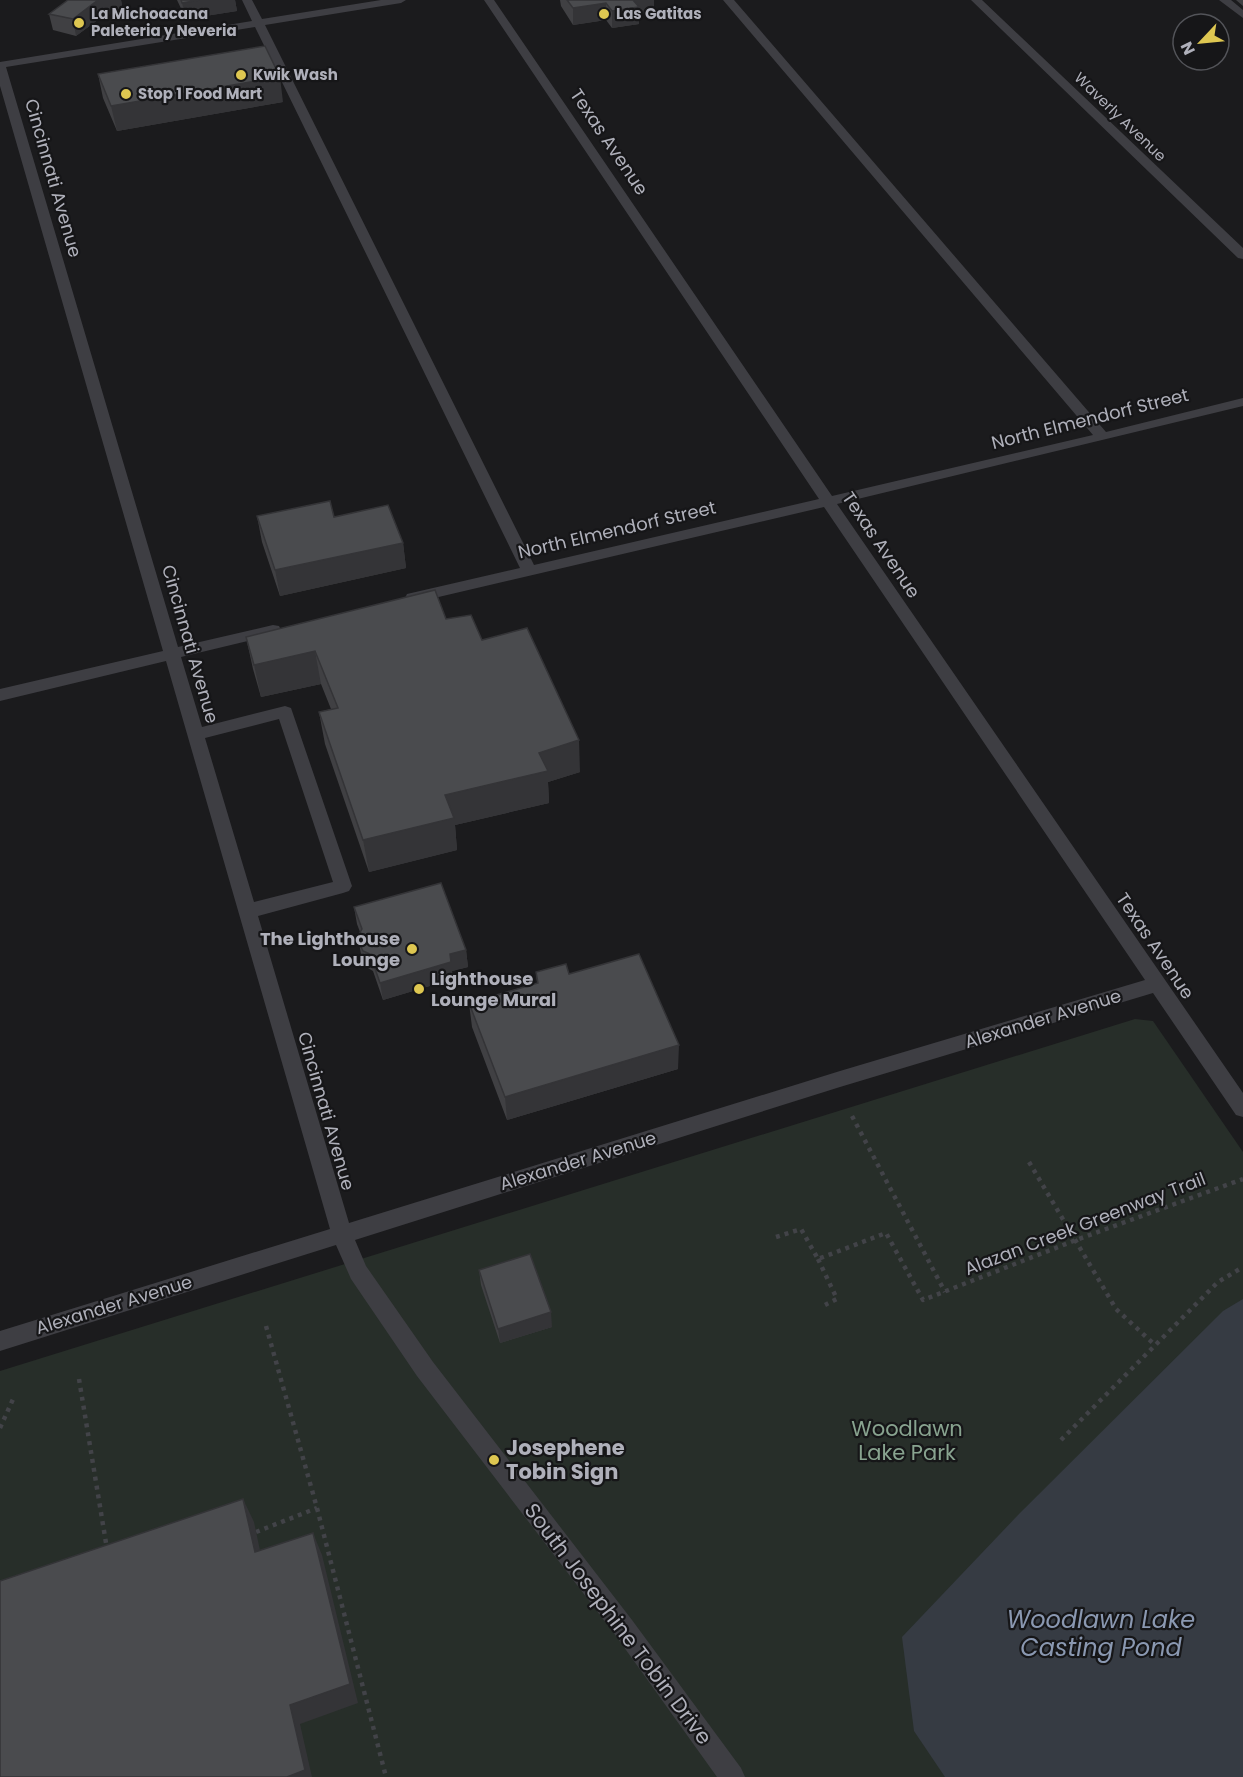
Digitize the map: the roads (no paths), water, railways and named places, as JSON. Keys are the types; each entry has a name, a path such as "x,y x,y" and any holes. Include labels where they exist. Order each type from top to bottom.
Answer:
{"street":[{"path":"247,0 529,571"},
{"path":"0,66 401,0"},
{"name":"Texas Avenue","path":"489,0 1243,1110"},
{"path":"728,0 1102,437"},
{"name":"Waverly Avenue","path":"976,0 1243,255"},
{"path":"1224,0 1243,15"},
{"name":"Cincinnati Avenue","path":"0,66 342,1234"},
{"name":"North Elmendorf Street","path":"394,602 1243,402"},
{"path":"0,695 293,626"},
{"path":"196,734 285,712 343,886 248,911"},
{"name":"Alexander Avenue","path":"0,1341 1157,984"},
{"name":"South Josephine Tobin Drive","path":"342,1234 358,1272 425,1369 624,1628 732,1777"}],"water":[{"name":"Woodlawn Lake Casting Pond","path":"1243,1299 1243,1777 945,1777 914,1731 902,1637 1019,1514 1223,1311"}],"place":[{"name":"Las Gatitas","path":"604,14"},
{"name":"La Michoacana Paleteria y Neveria","path":"79,23"},
{"name":"Kwik Wash","path":"241,75"},
{"name":"Stop 1 Food Mart","path":"126,94"},
{"name":"The Lighthouse Lounge","path":"412,949"},
{"name":"Lighthouse Lounge Mural","path":"419,989"},
{"name":"Josephene Tobin Sign","path":"494,1460"}],"park label":[{"name":"Woodlawn Lake Park","path":"907,1441"}]}
